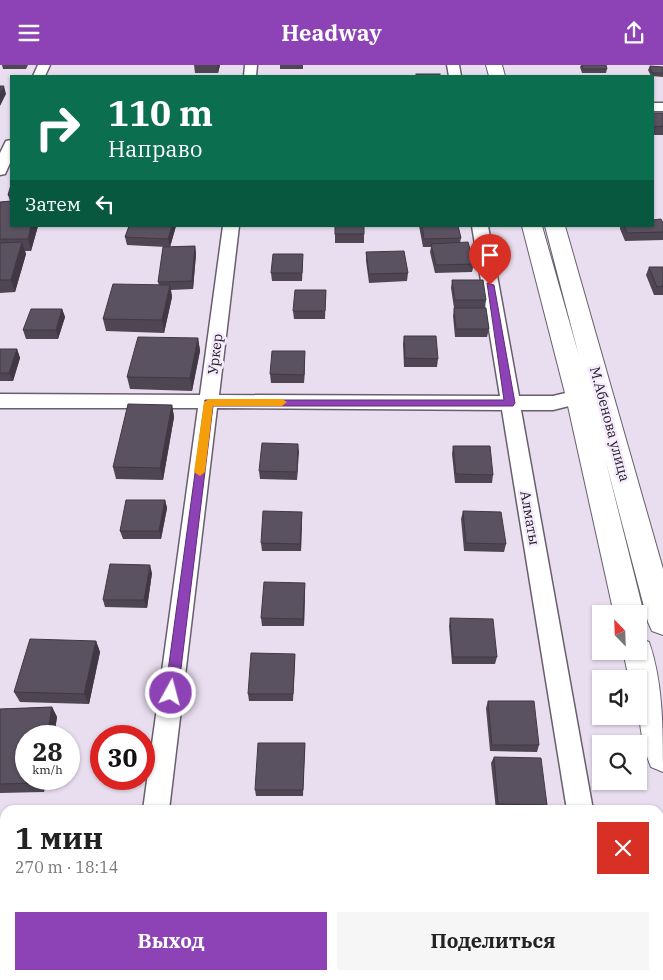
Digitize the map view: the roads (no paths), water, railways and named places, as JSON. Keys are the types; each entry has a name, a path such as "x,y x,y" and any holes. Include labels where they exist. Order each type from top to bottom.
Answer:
{"main road":[{"name":"М.Абенова улица","path":"532,227 578,397 627,605"},
{"name":"М.Абенова улица","path":"555,227 663,622"},
{"path":"640,660 663,755"}],"street":[{"path":"0,171 10,146"},
{"name":"Уркер","path":"157,805 231,227"},
{"name":"Алматы","path":"480,227 579,805"},
{"path":"0,401 553,403 578,397"}]}
